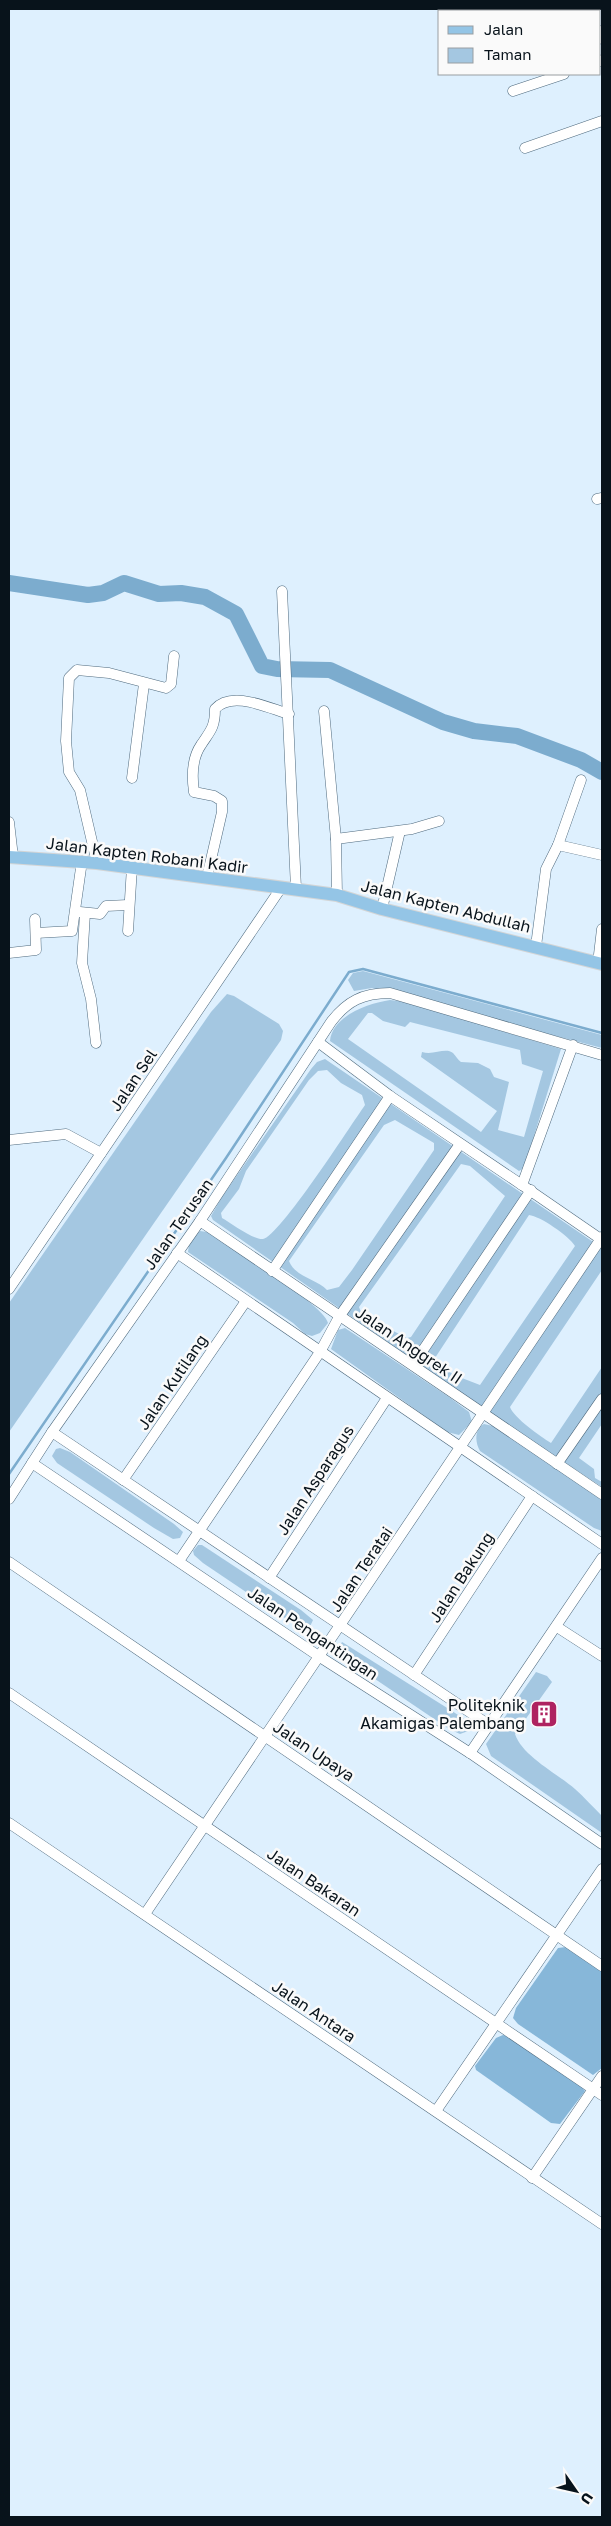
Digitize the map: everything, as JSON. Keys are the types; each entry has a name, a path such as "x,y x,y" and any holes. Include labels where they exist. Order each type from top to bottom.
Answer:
{"main road":[{"name":"Jalan Kapten Robani Kadir","path":"11,857 97,862 281,888"},
{"name":"Jalan Kapten Abdullah","path":"281,888 296,888 337,895 382,909 600,963"}],"street":[{"path":"513,91 561,75"},
{"path":"525,148 602,120"},
{"path":"282,590 288,679 296,888"},
{"path":"97,862 80,790 69,772 66,741 70,678 77,670 109,673 162,688 169,686 174,656"},
{"path":"132,778 144,684"},
{"path":"207,877 222,812 222,802 214,796 194,792 193,766 200,745 208,738 215,718 215,709 221,702 245,701 289,714"},
{"path":"324,711 336,839 337,895"},
{"path":"536,946 546,869 558,845 581,780"},
{"path":"336,839 368,837 420,828 439,821"},
{"path":"9,822 11,857"},
{"path":"382,909 400,831"},
{"path":"558,845 602,855"},
{"path":"36,933 69,933 72,929 82,861"},
{"path":"128,931 128,906 132,867"},
{"name":"Jalan Sel","path":"9,1288 281,888"},
{"path":"75,910 100,914 106,906 128,906"},
{"path":"85,913 82,963 91,999 96,1043"},
{"path":"9,953 36,950 35,919"},
{"path":"72,929 84,930"},
{"path":"600,963 602,929"},
{"name":"Jalan Terusan","path":"9,1499 52,1432 200,1221 318,1042 348,1004 368,994 390,993 573,1045"},
{"path":"318,1042 390,1096 602,1239"},
{"path":"413,1365 527,1188 573,1045 602,1055"},
{"path":"272,1271 390,1096"},
{"path":"9,1140 66,1134 101,1153"},
{"path":"179,1561 198,1530 320,1352 339,1317 460,1144"},
{"name":"Jalan Anggrek II","path":"200,1221 602,1494"},
{"name":"Jalan Teratai","path":"145,1914 602,1239"},
{"path":"177,1253 602,1544"},
{"name":"Jalan Kutilang","path":"123,1480 246,1301"},
{"name":"Jalan Asparagus","path":"269,1578 387,1398"},
{"path":"557,1464 602,1399"},
{"path":"52,1432 342,1625 489,1726"},
{"name":"Jalan Pengantingan","path":"32,1463 320,1657 470,1753 602,1844"},
{"name":"Jalan Bakung","path":"414,1675 532,1496"},
{"path":"470,1753 602,1558"},
{"name":"Jalan Upaya","path":"9,1562 602,1966"},
{"path":"557,1627 602,1656"},
{"name":"Jalan Bakaran","path":"9,1693 602,2095"},
{"name":"Jalan Antara","path":"9,1823 602,2224"},
{"path":"436,2111 602,1869"},
{"path":"532,2178 602,2076"}],"green space":[{"path":"363,971 602,1035 602,1048 372,988 354,991 348,980 353,973"},
{"path":"227,994 234,996 279,1024 283,1031 281,1040 9,1432 9,1303 211,1012"},
{"path":"390,1000 406,1002 561,1049 524,1168 519,1171 330,1041 332,1032 344,1018 372,1004","holes":["368,1013 372,1013 383,1021 405,1027 410,1022 520,1050 522,1064 543,1071 524,1137 498,1130 509,1082 494,1077 490,1069 478,1063 461,1062 450,1051 422,1052 421,1057 497,1111 481,1132 348,1039"]},
{"path":"325,1059 602,1248 602,1270 510,1407 522,1421 551,1443 602,1367 602,1424 579,1458 594,1469 595,1478 602,1482 602,1487 495,1417 213,1220 211,1216 222,1197 317,1062","holes":["327,1070 341,1083 362,1095 365,1105 315,1179 284,1220 271,1233 263,1239 259,1239 222,1218 221,1213 239,1189 246,1171 309,1080 318,1071","395,1120 434,1143 434,1150 352,1270 339,1287 327,1290 296,1271 289,1261 384,1125","461,1164 470,1166 505,1196 411,1337 407,1338 362,1315 359,1307","529,1215 547,1223 572,1242 575,1246 480,1385 454,1375 433,1361"]},
{"path":"200,1231 207,1232 293,1290 323,1314 328,1323 320,1333 312,1336 305,1334 293,1323 188,1252 189,1244"},
{"path":"345,1328 449,1397 469,1412 472,1422 459,1435 447,1432 331,1349 338,1330"},
{"path":"484,1424 497,1427 602,1500 602,1531 594,1528 480,1451 476,1436 478,1429"},
{"path":"60,1448 70,1452 174,1524 183,1532 180,1538 173,1539 154,1528 57,1463 52,1456 56,1449"},
{"path":"198,1545 202,1545 301,1610 313,1620 307,1633 203,1563 194,1555 193,1551"},
{"path":"342,1642 470,1723 471,1730 460,1734 449,1729 341,1656 338,1649"},
{"path":"536,1672 547,1676 552,1682 515,1734 525,1750 575,1789 602,1816 602,1833 491,1756 486,1744"}],"shaded area":[{"path":"566,1947 602,1971 602,2068 593,2075 518,2024 513,2018 516,2008 558,1948"},
{"path":"503,2035 510,2037 580,2085 585,2091 560,2124 551,2123 476,2070 475,2066 496,2038"}],"waterway":[{"path":"9,583 88,595 103,593 124,583 159,594 181,593 205,597 236,614 262,666 277,669 330,670 443,722 474,731 517,736 581,760 602,772"},
{"path":"9,1474 226,1158 349,972 363,969 602,1033"}],"place":[{"name":"Politeknik Akamigas Palembang","path":"544,1714"}]}
